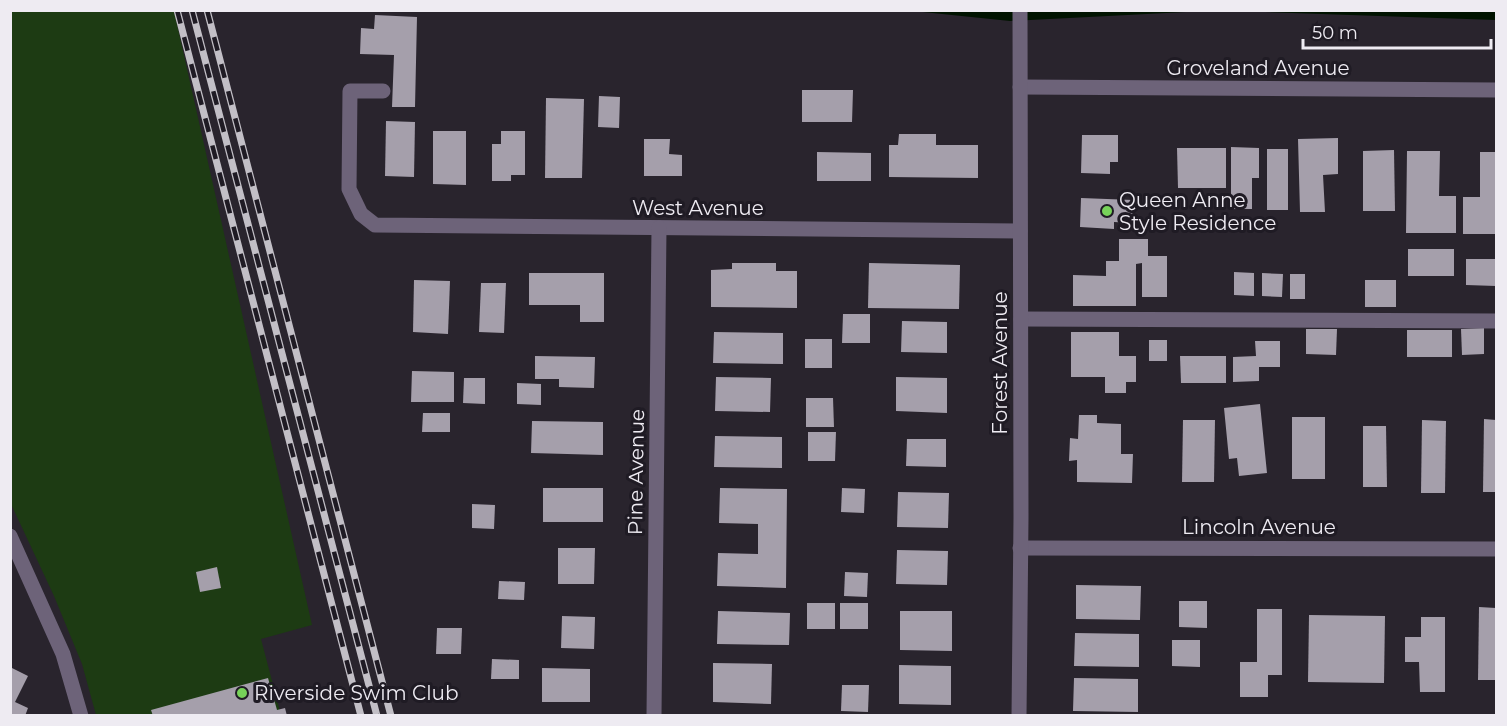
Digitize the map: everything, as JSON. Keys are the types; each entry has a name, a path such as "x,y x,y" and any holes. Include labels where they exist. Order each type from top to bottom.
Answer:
{"street":[{"name":"Forest Avenue","path":"1019,716 1020,10"},
{"name":"Groveland Avenue","path":"1020,87 1497,90"},
{"name":"West Avenue","path":"382,91 350,91 349,189 361,214 375,225 1020,231"},
{"name":"Pine Avenue","path":"654,716 659,228"},
{"path":"1021,319 1497,321"},
{"path":"10,536 63,654 81,716"},
{"name":"Lincoln Avenue","path":"1020,548 1497,549"}],"green space":[{"path":"11,11 174,11 312,625 261,639 281,715 96,715 82,664 54,596 11,504"}],"shaded area":[{"path":"1237,10 1496,10 1496,20 1237,11"},
{"path":"913,11 1205,11 1010,21"}],"building":[{"path":"375,15 417,17 415,107 392,107 394,55 360,54 361,28 374,29"},
{"path":"802,90 853,90 852,122 802,122"},
{"path":"599,96 620,97 619,128 598,127"},
{"path":"546,98 584,99 582,178 545,178"},
{"path":"386,121 415,122 414,177 385,176"},
{"path":"433,131 466,131 466,185 433,184"},
{"path":"501,131 525,131 525,175 511,175 511,181 492,181 492,144 501,144"},
{"path":"899,134 936,134 936,145 978,145 978,178 889,177 889,145 898,145"},
{"path":"1082,135 1118,135 1118,162 1110,162 1110,174 1081,173"},
{"path":"1338,138 1338,174 1323,175 1325,212 1300,212 1298,139"},
{"path":"644,139 670,139 669,154 682,155 682,176 644,176"},
{"path":"1231,147 1259,148 1259,178 1252,178 1252,209 1231,209"},
{"path":"1177,148 1226,148 1226,188 1178,188"},
{"path":"1267,149 1288,149 1288,210 1267,210"},
{"path":"1394,150 1395,211 1363,211 1363,151"},
{"path":"1407,151 1440,151 1439,196 1456,196 1456,233 1406,233"},
{"path":"817,152 871,153 871,181 817,181"},
{"path":"1480,152 1496,152 1496,234 1463,234 1463,197 1480,197"},
{"name":"Queen Anne Style Residence","path":"1081,198 1133,200 1132,223 1114,222 1114,229 1080,227"},
{"path":"1119,239 1148,239 1148,256 1167,256 1167,297 1142,297 1142,263 1136,264 1136,306 1073,306 1073,275 1106,276 1106,261 1119,261"},
{"path":"1408,249 1454,249 1454,276 1408,276"},
{"path":"1466,259 1496,259 1496,286 1466,285"},
{"path":"732,263 776,263 776,271 797,271 797,308 711,307 711,270 732,269"},
{"path":"869,263 960,265 959,309 868,308"},
{"path":"1234,272 1254,273 1254,296 1234,295"},
{"path":"529,273 604,273 604,322 580,322 580,305 529,305"},
{"path":"1262,273 1283,274 1282,297 1262,296"},
{"path":"1290,274 1305,274 1305,299 1290,299"},
{"path":"414,280 450,281 448,334 413,332"},
{"path":"1365,280 1396,280 1396,307 1365,307"},
{"path":"481,283 506,283 504,333 479,332"},
{"path":"843,314 870,314 870,343 842,343"},
{"path":"902,321 947,322 947,353 901,352"},
{"path":"1484,328 1484,354 1462,355 1461,329"},
{"path":"1306,329 1337,329 1336,355 1306,354"},
{"path":"1407,330 1452,330 1452,357 1407,357"},
{"path":"714,332 783,333 783,364 713,363"},
{"path":"1071,332 1119,332 1119,356 1136,356 1136,382 1126,382 1126,393 1105,393 1105,377 1071,377"},
{"path":"805,339 832,339 832,368 805,368"},
{"path":"1149,340 1167,340 1167,361 1149,361"},
{"path":"1255,341 1280,341 1280,367 1259,367 1259,381 1233,382 1233,357 1256,356"},
{"path":"535,356 595,357 594,388 559,387 559,379 535,379"},
{"path":"1180,356 1226,356 1226,383 1181,383"},
{"path":"412,371 454,372 454,402 411,402"},
{"path":"716,377 771,378 770,412 715,411"},
{"path":"896,377 947,378 947,413 896,411"},
{"path":"464,378 485,378 485,404 463,403"},
{"path":"517,383 541,384 541,405 517,404"},
{"path":"806,398 833,398 834,427 806,427"},
{"path":"1260,404 1267,473 1239,476 1237,458 1229,459 1224,408"},
{"path":"423,413 450,413 450,432 422,432"},
{"path":"1079,415 1097,415 1097,423 1121,424 1121,454 1133,454 1132,483 1077,482 1077,460 1069,461 1070,438 1078,439"},
{"path":"1292,417 1325,417 1325,479 1292,479"},
{"path":"1484,419 1496,420 1496,492 1483,492"},
{"path":"1183,420 1215,420 1214,482 1182,482"},
{"path":"1422,420 1446,421 1445,493 1421,493"},
{"path":"532,421 603,422 603,455 531,453"},
{"path":"1363,426 1386,426 1387,487 1363,487"},
{"path":"808,432 836,432 835,461 808,461"},
{"path":"715,436 782,437 782,468 714,467"},
{"path":"907,439 946,439 946,467 906,466"},
{"path":"543,488 603,488 603,522 543,522"},
{"path":"720,488 787,489 786,588 717,586 718,553 758,554 758,524 719,523"},
{"path":"842,488 865,489 864,513 841,512"},
{"path":"898,492 949,493 948,528 897,527"},
{"path":"472,504 495,505 494,529 472,528"},
{"path":"558,548 595,548 594,584 558,584"},
{"path":"897,550 948,551 947,585 896,584"},
{"path":"217,567 221,588 200,592 196,572"},
{"path":"845,572 868,573 867,597 844,596"},
{"path":"499,581 525,582 524,600 498,599"},
{"path":"1076,585 1141,586 1140,620 1076,619"},
{"path":"1179,601 1207,601 1207,628 1179,627"},
{"path":"807,603 835,603 835,629 807,629"},
{"path":"840,603 868,603 868,629 840,629"},
{"path":"1479,607 1496,608 1496,680 1478,680"},
{"path":"1257,609 1282,609 1282,675 1268,675 1268,697 1240,697 1240,662 1257,662"},
{"path":"718,611 790,613 789,645 717,644"},
{"path":"900,611 952,611 952,651 900,650"},
{"path":"1309,615 1385,616 1384,683 1308,682"},
{"path":"562,616 595,617 594,649 561,648"},
{"path":"1421,617 1445,617 1445,692 1420,692 1419,662 1405,662 1405,637 1421,637"},
{"path":"437,628 462,628 461,654 436,654"},
{"path":"1075,633 1139,634 1139,667 1074,666"},
{"path":"1172,640 1200,640 1200,667 1172,666"},
{"path":"492,659 519,660 519,679 491,679"},
{"path":"713,663 772,664 771,704 713,702"},
{"path":"899,665 951,666 951,705 899,704"},
{"path":"10,667 28,676 15,702 28,708 25,716 10,716"},
{"path":"542,668 590,669 590,702 542,702"},
{"name":"Riverside Swim Club","path":"268,678 277,710 285,708 287,716 153,716 151,710"},
{"path":"1074,678 1138,679 1138,712 1073,711"},
{"path":"842,685 869,685 868,712 841,711"}],"railway":[{"path":"177,10 361,716"},
{"path":"192,10 377,716"},
{"path":"207,10 391,716"}],"place":[{"name":"Queen Anne Style Residence","path":"1107,211"},
{"name":"Riverside Swim Club","path":"242,693"}]}
